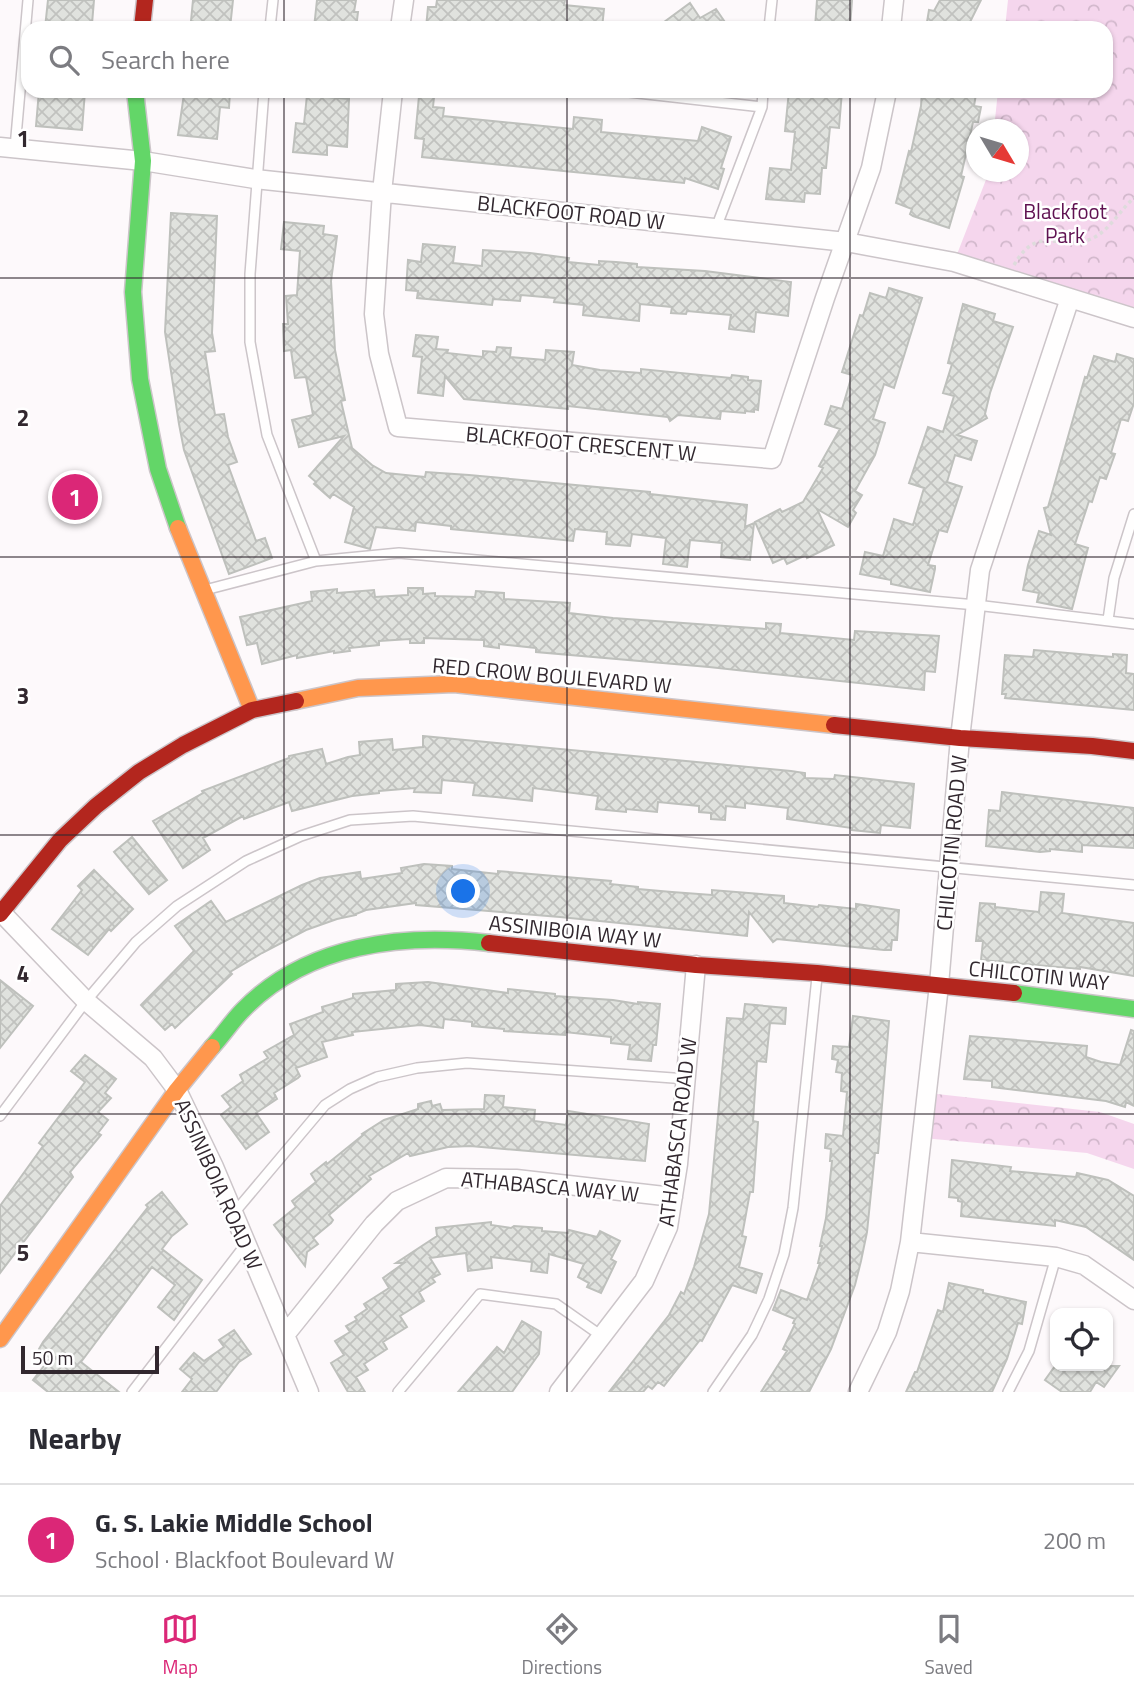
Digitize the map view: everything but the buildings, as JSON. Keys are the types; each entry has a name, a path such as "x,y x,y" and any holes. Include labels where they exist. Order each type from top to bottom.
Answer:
{"street":[{"path":"143,21 145,0"},
{"path":"401,21 404,0"},
{"path":"892,21 894,0"},
{"path":"136,98 143,161 133,292 140,379 158,469 252,710"},
{"path":"382,192 392,98"},
{"path":"846,242 871,168 886,98"},
{"name":"BLACKFOOT ROAD W","path":"7,147 143,161 256,179 846,242 954,262 1134,318"},
{"name":"BLACKFOOT CRESCENT W","path":"382,192 374,314 379,355 398,427 772,459 846,242"},
{"name":"CHILCOTIN ROAD W","path":"858,1392 887,1332 900,1291 910,1242 939,985 960,738 980,570 1070,298"},
{"name":"RED CROW BOULEVARD W","path":"1,913 60,840 96,806 139,772 252,710 358,688 454,684 960,738 1134,751"},
{"name":"ASSINIBOIA ROAD W","path":"1,913 86,1001 153,1058 177,1090 197,1127 309,1392"},
{"name":"ASSINIBOIA WAY W","path":"0,1339 177,1090 244,1009 276,983 306,965 374,943 454,939 696,965 939,985"},
{"name":"ATHABASCA ROAD W","path":"559,1392 644,1281 668,1227 687,1079 696,965"},
{"name":"CHILCOTIN WAY","path":"939,985 1134,1009"},
{"name":"ATHABASCA WAY W","path":"285,1335 374,1224 397,1201 446,1178 516,1179 673,1197"},
{"path":"910,1242 1056,1257 1084,1265 1134,1300"}],"lane":[{"path":"25,21 28,0"},
{"path":"271,21 273,0"},
{"path":"770,21 772,0"},
{"path":"7,147 21,49"},
{"path":"263,98 250,274 250,342 267,435 316,561"},
{"path":"682,98 762,107"},
{"path":"716,228 762,107 763,98"},
{"path":"1108,620 1114,578 1134,514"},
{"path":"204,591 316,561 399,552 976,605 1134,624"},
{"path":"0,1116 86,1001 136,942 177,906 246,861 302,836 350,820 413,816 1134,886"},
{"path":"713,1392 752,1335 769,1299 784,1254 793,1208 817,973"},
{"path":"233,1213 325,1105 350,1089 377,1077 417,1068 467,1063 687,1079"},
{"path":"132,1392 246,1244"},
{"path":"1008,1392 1029,1351 1056,1257"},
{"path":"398,1392 480,1294 555,1304 603,1337"}],"path":[{"path":"1007,278 1021,254 1033,242 1069,242 1095,237 1134,198"}],"green space":[{"name":"Blackfoot Park","path":"1008,0 1134,0 1134,318 954,262 985,182 1029,182 1029,119 995,119 997,98 1113,98 1113,21 1006,21"},
{"path":"928,1093 1100,1112 1134,1124 1134,1169 1087,1153 923,1138"}],"traffic: fast":[{"path":"136,98 143,161 133,292 140,379 158,469 178,528"},
{"path":"212,1047 243,1010 268,988 296,970 326,957 390,942 456,940 489,943"},
{"path":"1014,993 1134,1009"}],"traffic: slow":[{"path":"178,528 252,710"},
{"path":"296,701 358,688 454,684 834,725"},
{"path":"0,1339 177,1090 212,1047"}],"traffic: jam":[{"path":"143,21 145,0"},
{"path":"0,914 60,840 96,806 139,772 183,745 252,710 296,701"},
{"path":"834,725 1134,751"},
{"path":"489,943 696,965 817,973 1014,993"}],"place":[{"name":"G. S. Lakie Middle School","path":"75,497"}]}
